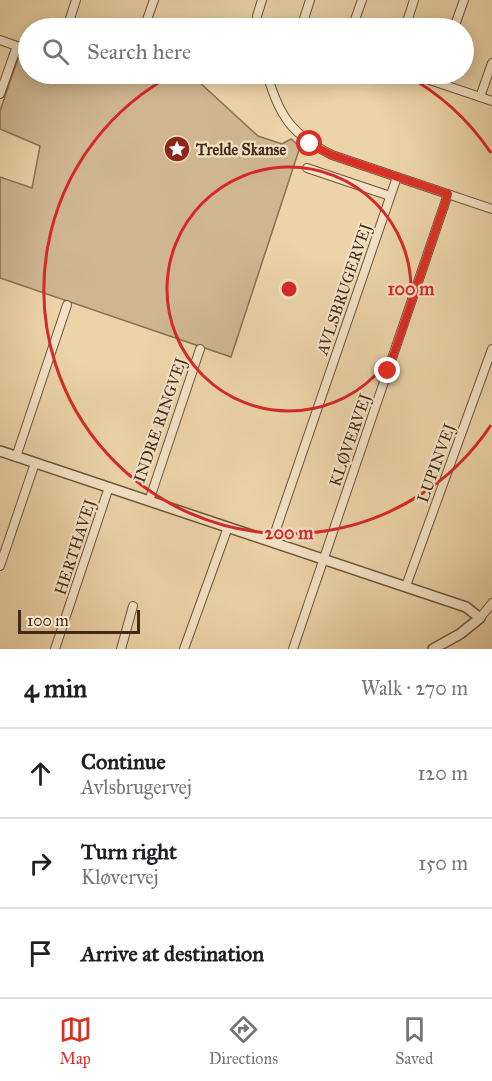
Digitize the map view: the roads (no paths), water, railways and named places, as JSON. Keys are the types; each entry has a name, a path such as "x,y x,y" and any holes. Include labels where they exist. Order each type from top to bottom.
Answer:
{"street":[{"path":"70,18 76,0"},
{"path":"148,18 154,0"},
{"path":"257,16 262,0"},
{"path":"304,18 310,0"},
{"path":"356,18 362,0"},
{"path":"408,18 414,0"},
{"path":"458,18 464,0"},
{"path":"0,40 17,46 0,93"},
{"path":"480,97 492,63"},
{"path":"270,84 277,106 285,119 305,140 332,155 492,209"},
{"path":"453,84 492,100"},
{"path":"307,168 390,196"},
{"name":"AVLSBRUGERVEJ","path":"272,541 397,177"},
{"name":"KLØVERVEJ","path":"293,649 448,194"},
{"path":"16,457 67,305"},
{"name":"LUPINVEJ","path":"406,586 492,349"},
{"name":"INDRE RINGVEJ","path":"149,501 200,350"},
{"name":"INDRE RINGVEJ","path":"0,452 466,606 480,618"},
{"path":"0,566 35,463"},
{"name":"HERTHAVEJ","path":"55,649 108,487"},
{"path":"184,649 228,527"},
{"path":"433,649 460,634 480,618 492,603"},
{"path":"121,649 133,606"}],"place":[{"name":"Trelde Skanse","path":"177,149"}]}
